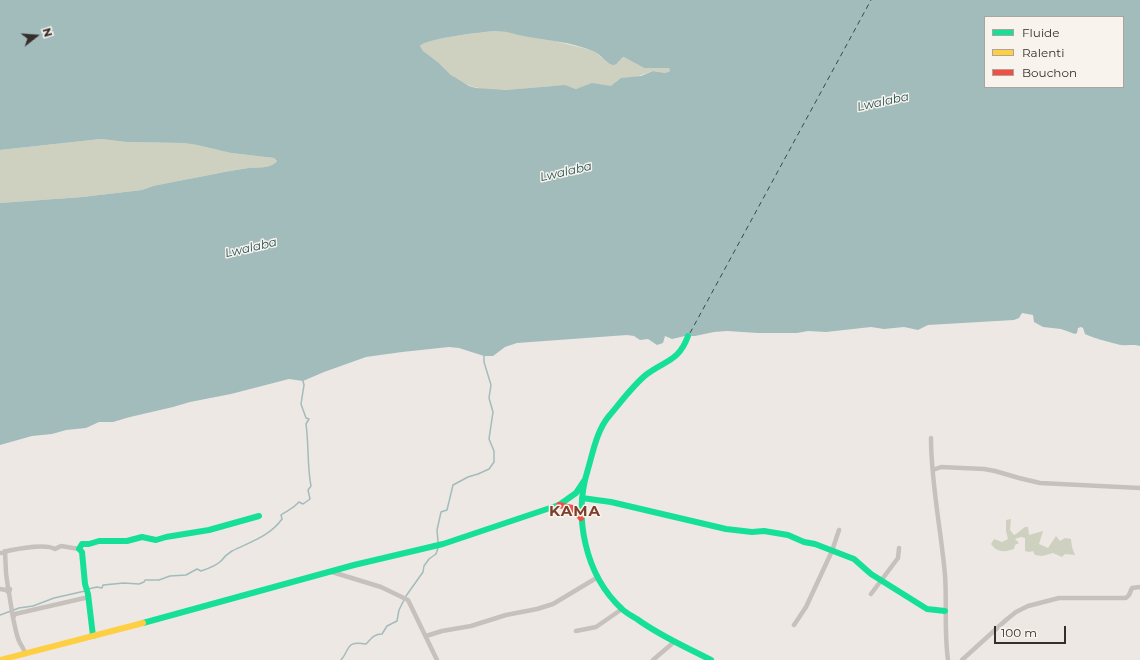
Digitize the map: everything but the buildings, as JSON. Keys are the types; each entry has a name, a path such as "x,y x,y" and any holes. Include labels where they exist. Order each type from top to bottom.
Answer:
{"main road":[{"path":"688,336 685,344 673,359 647,374 607,418 594,446 584,481 581,518 588,555 606,590 622,609 655,632 711,660"},
{"path":"0,660 354,565 443,544 559,505 576,493 584,481"},
{"path":"582,498 611,502 726,529 752,532 764,531 788,535 855,560 871,574 927,608 945,611"},
{"path":"559,505 572,508 581,518"},
{"path":"93,636 82,552 79,549 83,544 99,541 127,541 142,537 155,540 209,530 259,516"}],"street":[{"path":"931,438 944,573 946,644 948,660"},
{"path":"933,470 941,467 984,469 1040,483 1140,488"},
{"path":"794,625 806,607 832,551 839,530"},
{"path":"25,654 20,643 13,618 9,593 10,589 8,588 3,552 41,547 52,547 55,549 61,546 79,549"},
{"path":"871,594 898,558 899,548"},
{"path":"331,572 381,587 408,600 437,660"},
{"path":"426,636 553,604 598,577"},
{"path":"962,660 1006,620 1016,612 1026,607 1060,598 1126,598 1132,588 1140,586"},
{"path":"0,589 6,590 9,593"},
{"path":"13,618 15,614 89,597"},
{"path":"576,630 596,627 622,609"},
{"path":"653,660 674,642"}],"green space":[{"path":"505,31 524,36 546,39 594,51 608,63 618,63 620,59 625,57 644,68 669,68 670,71 665,73 653,71 611,86 598,84 576,89 568,86 560,86 507,90 483,89 461,82 438,62 426,54 420,46 433,40"},
{"path":"101,139 126,142 184,143 231,153 274,158 277,161 268,166 224,172 153,186 142,190 82,197 0,203 0,150"},
{"path":"1011,519 1010,530 1014,535 1025,527 1028,527 1029,535 1043,531 1039,544 1048,548 1056,536 1060,541 1065,538 1071,539 1075,555 1065,554 1062,557 1053,553 1042,556 1035,555 1033,551 1025,551 1025,538 1021,537 1015,539 1019,543 1015,545 1014,549 1004,551 996,549 991,544 994,539 1002,542 1008,539 1006,520"}],"water":[{"name":"Lwalaba","path":"0,0 1140,0 1140,346 1121,345 1097,339 1085,334 1083,328 1081,327 1078,328 1077,333 1075,334 1061,329 1043,327 1034,322 1033,315 1022,313 1019,318 1014,320 928,325 918,330 904,327 884,329 871,327 826,332 808,331 797,333 727,331 672,339 665,336 663,343 657,345 648,339 640,340 634,336 627,335 517,343 505,347 493,356 484,356 459,348 449,347 366,357 303,381 289,379 113,422 99,422 86,428 32,436 0,445 0,203 82,197 142,190 153,186 224,172 268,166 277,161 274,158 231,153 184,143 126,142 101,139 0,150","holes":["496,31 576,45 596,52 613,65 624,57 644,68 669,68 670,71 665,73 653,71 641,76 621,78 611,86 592,83 576,89 565,85 505,90 476,88 469,86 451,75 439,63 423,51 420,46 433,40 468,34"]}],"waterway":[{"path":"438,542 437,530 441,512 447,510 453,485 468,477 489,469 494,462 494,451 489,439 493,412 489,398 491,385 484,362 484,356"},
{"path":"88,589 97,587 102,588 103,585 124,583 139,584 145,580 159,580 170,576 186,575 197,569 201,571 214,566 232,551 272,530 282,519 281,515 293,508 299,502 303,504 310,499 308,490 311,486 306,424 309,419 306,418 301,404 304,385 303,381"},
{"path":"406,596 423,572 424,566 429,559 436,554 438,548"},
{"path":"0,615 19,608 33,606 54,598 85,591"},
{"path":"341,660 349,646 359,643 366,644 374,636 382,634 387,626 397,621 399,610 404,600"}],"ferry route":[{"path":"690,333 871,0"}],"traffic: fast":[{"path":"688,336 680,351 676,355 647,374 637,383 609,416 601,428 598,434 584,487 582,525 591,562 599,579 609,595 622,609 664,636 711,660"},
{"path":"143,623 354,565 443,544 559,505 576,493 584,481"},
{"path":"582,498 611,502 726,529 752,532 764,531 788,535 854,559 871,574 927,609 945,611"},
{"path":"93,636 82,552 79,549 82,544 89,544 99,541 127,541 142,537 156,540 209,530 259,516"}],"traffic: slow":[{"path":"0,660 143,623"}],"traffic: jam":[{"path":"559,505 572,508 581,518"}],"district":[{"name":"KAMA","path":"575,512"}]}
